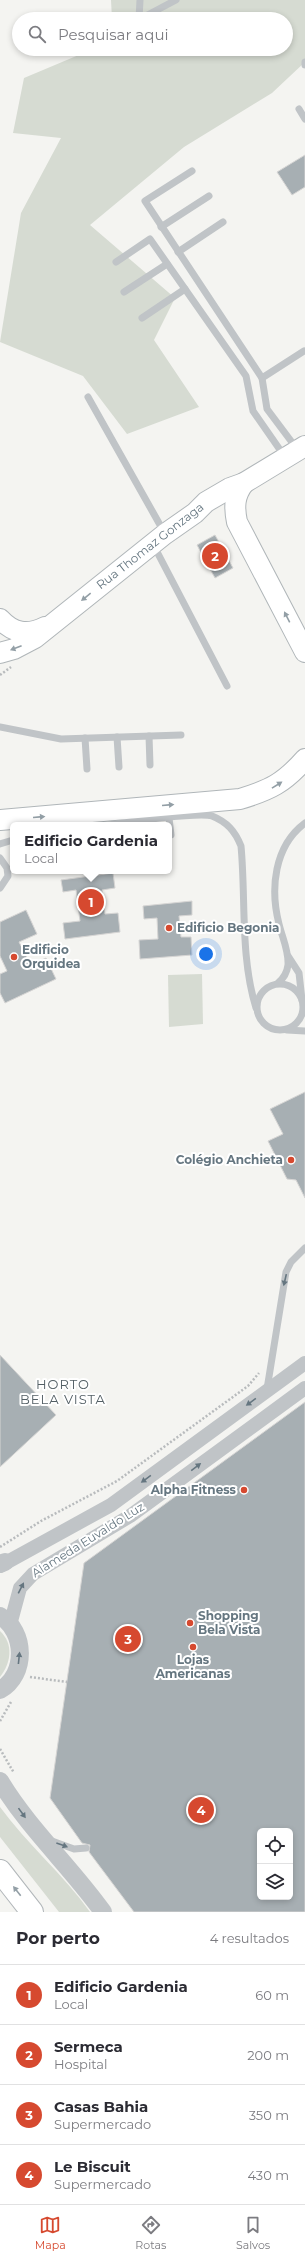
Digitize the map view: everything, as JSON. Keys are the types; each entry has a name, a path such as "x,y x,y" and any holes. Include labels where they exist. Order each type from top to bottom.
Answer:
{"main road":[{"name":"Rua Thomaz Gonzaga","path":"0,653 26,644 159,539 195,513 206,502 230,488 244,483 296,452"},
{"path":"244,483 236,498 235,511 237,522 305,652"},
{"path":"195,513 209,509 218,510 237,522"},
{"path":"0,619 12,630 27,633 39,630 54,623"},
{"path":"0,820 240,799 267,791 289,778 305,759"},
{"path":"0,1871 32,1912"}],"street":[{"name":"Alameda Euvaldo Luz","path":"1,1560 111,1505 305,1363"},
{"name":"Alameda Euvaldo Luz","path":"5,1620 20,1588 32,1574 130,1516 305,1388"},
{"path":"5,1620 18,1639 20,1660 6,1695"},
{"path":"0,1781 22,1815 86,1888 103,1912"}],"lane":[{"path":"140,0 140,12"},
{"path":"153,12 176,0"},
{"path":"299,109 305,119"},
{"path":"192,171 145,201 262,378 267,409 296,452"},
{"path":"161,227 209,196"},
{"path":"178,252 224,222"},
{"path":"116,262 150,239 246,376 253,411 296,452"},
{"path":"124,292 167,264"},
{"path":"142,318 184,289"},
{"path":"262,378 304,351"},
{"path":"88,397 159,539 227,686"},
{"path":"0,727 60,739 181,735"},
{"path":"149,736 150,765"},
{"path":"117,737 119,767"},
{"path":"85,738 87,769"},
{"path":"135,822 169,818 210,816 228,826 236,834 241,846 244,922 250,986 256,1008 260,1019 269,1028 305,1031"},
{"path":"169,818 169,822"},
{"path":"278,984 287,971 287,954 274,900 274,880 283,852 291,838 305,823"},
{"path":"0,844 10,841"},
{"path":"0,858 7,868 8,876 0,888"},
{"path":"285,1030 297,1022 301,1016 303,1005 299,973 287,954"},
{"path":"256,1008 262,991 270,986 278,984 291,987 296,990 303,1005"},
{"path":"267,1391 286,1272 295,1258 305,1248"},
{"path":"39,1835 74,1849 86,1848"}],"path":[{"path":"1,1560 41,1521 117,1481 248,1386 261,1369"},
{"path":"27,1677 67,1682"},
{"path":"0,1721 6,1695"},
{"path":"0,1749 18,1780"}],"shaded area":[{"path":"111,0 305,0 305,62 272,93 184,147 90,225 175,298 154,340 199,407 127,434 83,376 0,342 21,213 61,138 13,133 24,78 76,56 293,56 293,12 112,12"},
{"path":"202,974 203,1024 169,1027 168,975"},
{"path":"0,1631 9,1648 9,1660 0,1677"},
{"path":"0,1807 90,1912 59,1912 0,1837"}],"building":[{"path":"305,155 305,187 292,195 277,172"},
{"path":"215,535 233,568 215,578 197,545"},
{"path":"113,874 115,888 102,890 105,914 118,913 120,932 65,939 63,923 80,921 76,890 63,892 61,880"},
{"name":"Edificio Begonia","path":"192,901 192,915 179,916 181,937 191,937 192,955 140,959 139,940 158,939 157,918 144,919 143,906"},
{"name":"Edificio Orquidea","path":"26,910 37,934 19,942 31,965 46,958 56,979 5,1003 0,993 0,974 7,971 0,956 0,922"},
{"name":"Colégio Anchieta","path":"305,1092 305,1198 296,1180 287,1179 268,1141 283,1134 270,1109"},
{"path":"0,1355 56,1415 0,1467"},
{"name":"Shopping Bela Vista","path":"305,1402 305,1912 134,1912 89,1852 90,1845 82,1843 50,1798 84,1563"}],"place":[{"name":"Sermeca","path":"215,556"},
{"name":"Edificio Gardenia","path":"91,902"},
{"name":"Edificio Begonia","path":"169,928"},
{"name":"Edificio Orquidea","path":"14,957"},
{"name":"Colégio Anchieta","path":"291,1160"},
{"name":"Alpha Fitness","path":"244,1490"},
{"name":"Shopping Bela Vista","path":"190,1623"},
{"name":"Casas Bahia","path":"128,1639"},
{"name":"Lojas Americanas","path":"193,1647"},
{"name":"Le Biscuit","path":"201,1810"}],"district":[{"name":"HORTO BELA VISTA","path":"63,1392"}]}
